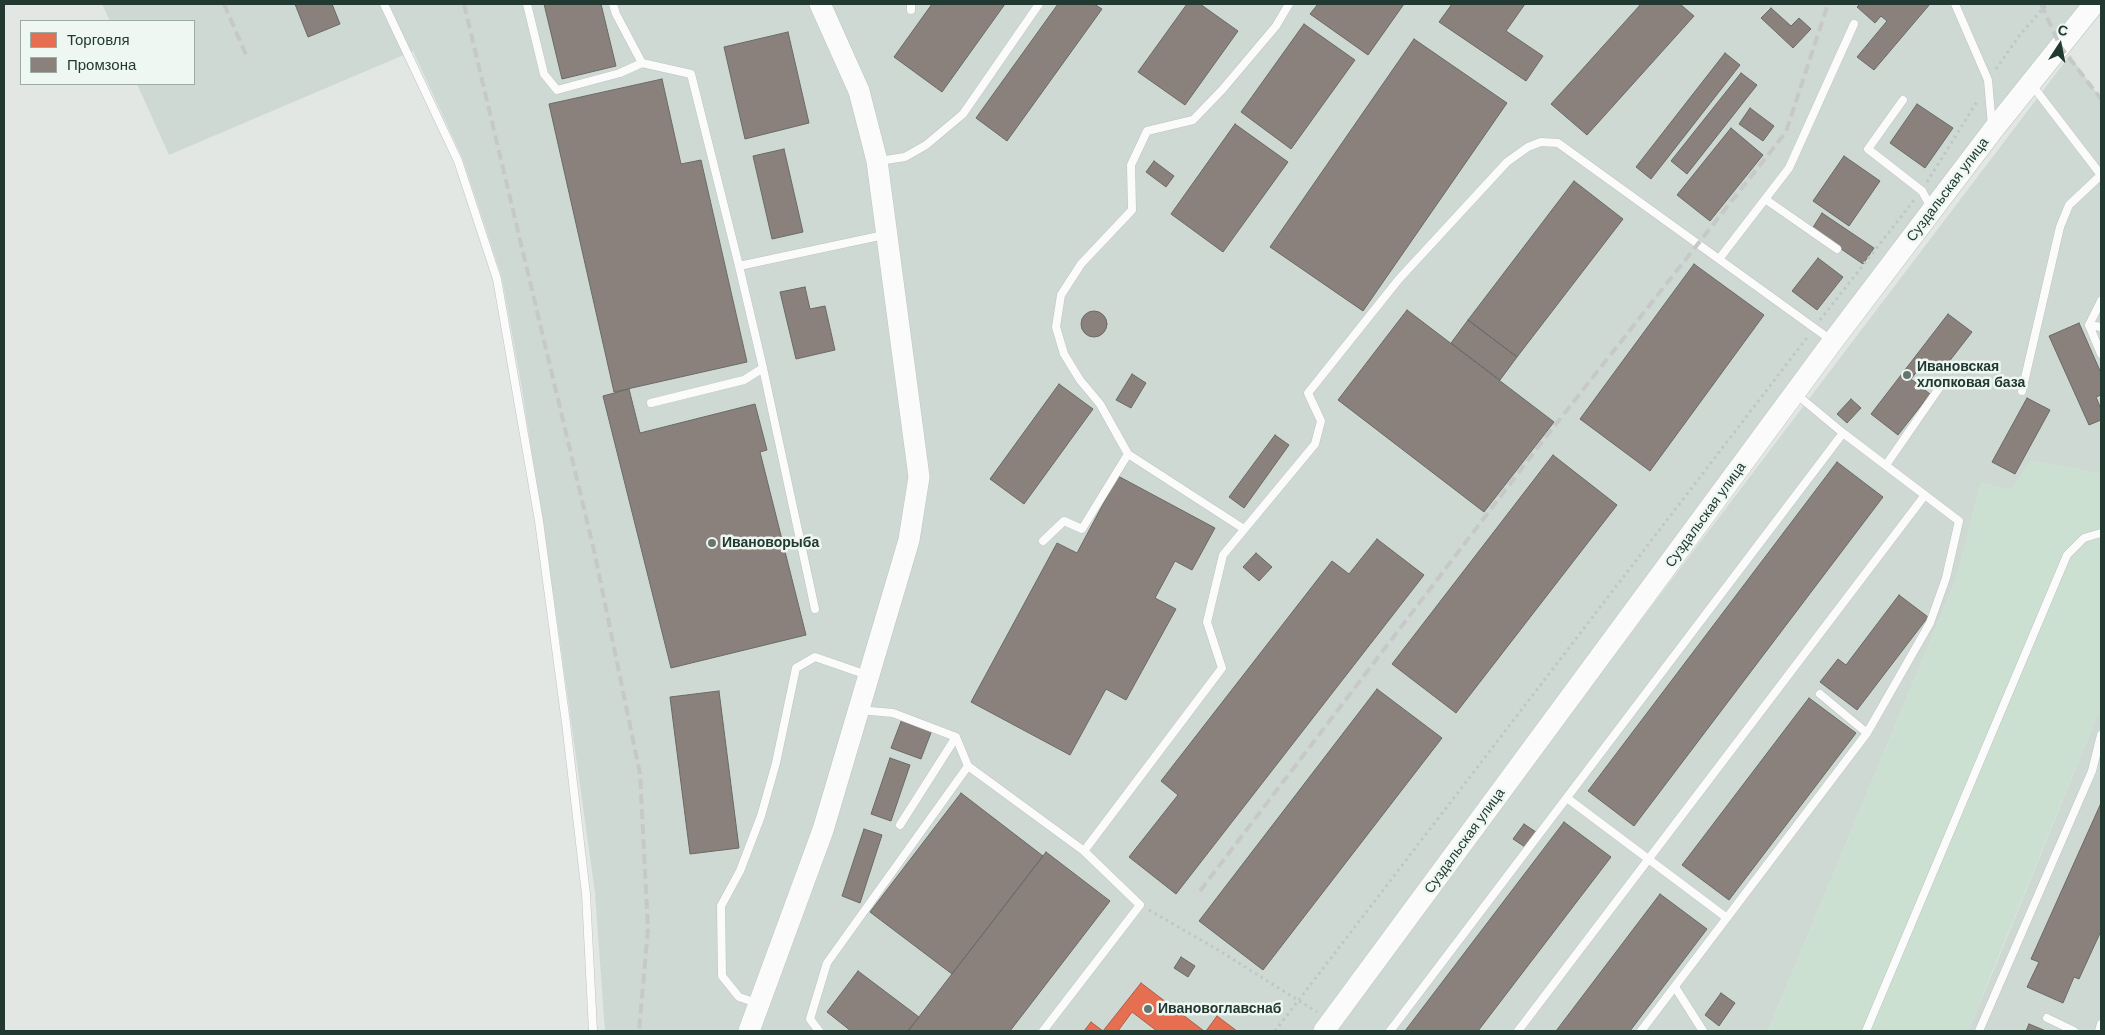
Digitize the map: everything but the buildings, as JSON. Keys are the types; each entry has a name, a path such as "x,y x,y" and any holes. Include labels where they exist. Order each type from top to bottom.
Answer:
{"main road":[{"path":"749,1031 823,830 909,540 919,477 877,161 859,91 820,4"},
{"name":"Суздальская улица","path":"1328,1026 1796,394 1833,341 1993,130 2094,4"}],"lane":[{"path":"384,4 458,161 497,279 539,521 566,724 586,894 593,1031"},
{"path":"527,4 544,74 557,90 620,73 642,63 690,74 763,368 815,610"},
{"path":"613,4 616,14 642,63"},
{"path":"877,161 905,157 926,145 963,114 1038,4"},
{"path":"1244,529 1128,454 1100,404 1080,380 1064,354 1056,327 1061,295 1081,264 1132,210 1132,165 1147,131 1193,120 1222,90 1270,33 1289,4"},
{"path":"1955,4 1988,80 1993,130"},
{"path":"1719,259 1789,168 1854,24"},
{"path":"2022,391 2060,226 2069,204 2101,175 2031,84"},
{"path":"1903,100 1868,150 1922,191 1932,210"},
{"path":"1084,851 1222,668 1207,622 1223,555 1315,444 1321,420 1308,393 1399,279 1507,162 1528,147 1541,142 1558,143 1833,341"},
{"path":"1765,199 1836,249"},
{"path":"739,266 886,235"},
{"path":"2101,301 2090,325 2101,354"},
{"path":"2090,325 2101,327"},
{"path":"651,403 744,380 763,368"},
{"path":"1886,465 1944,381"},
{"path":"1641,1031 1867,733 1930,623 1946,578 1959,521 1843,434 1796,394"},
{"path":"1390,1031 1843,434"},
{"path":"1043,541 1064,521 1082,528 1128,454"},
{"path":"1518,1031 1925,495"},
{"path":"1866,1031 2067,555 2084,538 2101,534"},
{"path":"760,1004 739,997 722,976 721,906 740,871 760,816 776,763 796,668 815,657 868,676"},
{"path":"1820,694 1867,733"},
{"path":"858,710 893,713 956,737 968,766 1084,851 1140,905 1042,1031"},
{"path":"1979,1031 2092,770 2101,736"},
{"path":"900,825 956,737"},
{"path":"819,1031 810,1019 827,962 968,766"},
{"path":"2092,770 2101,775"},
{"path":"1567,798 1727,918"},
{"path":"1675,987 1703,1031"},
{"path":"2047,1018 2074,1031"},
{"path":"2098,1031 2101,1024"}],"path":[{"path":"1275,1031 1814,328 1922,191"},
{"path":"1140,905 1215,948 1299,1001 1328,1026"}],"shaded area":[{"path":"102,4 2097,4 1314,1031 605,1031 595,893 557,620 522,389 502,278 462,157 413,51 169,155 137,85 195,85 195,20 110,20"},
{"path":"2070,55 2101,99 2101,474 2032,461 2010,490 1981,483 1957,577 1768,1031 1329,1031"},
{"path":"2101,706 2101,1031 1968,1031 1997,962"}],"green space":[{"path":"2032,461 2101,474 2101,706 1968,1031 1768,1031 1957,577 1981,483 2010,490"}],"railway":[{"path":"224,4 247,57"},
{"path":"464,4 595,555 640,774 648,929 639,1031"},
{"path":"1200,891 1545,438 1786,132 1828,4"},
{"path":"2041,4 2060,46 2101,99"}],"place":[{"name":"Ивановская хлопковая база","path":"1907,375"},
{"name":"Ивановорыба","path":"712,543"},
{"name":"Ивановоглавснаб","path":"1148,1009"}]}
